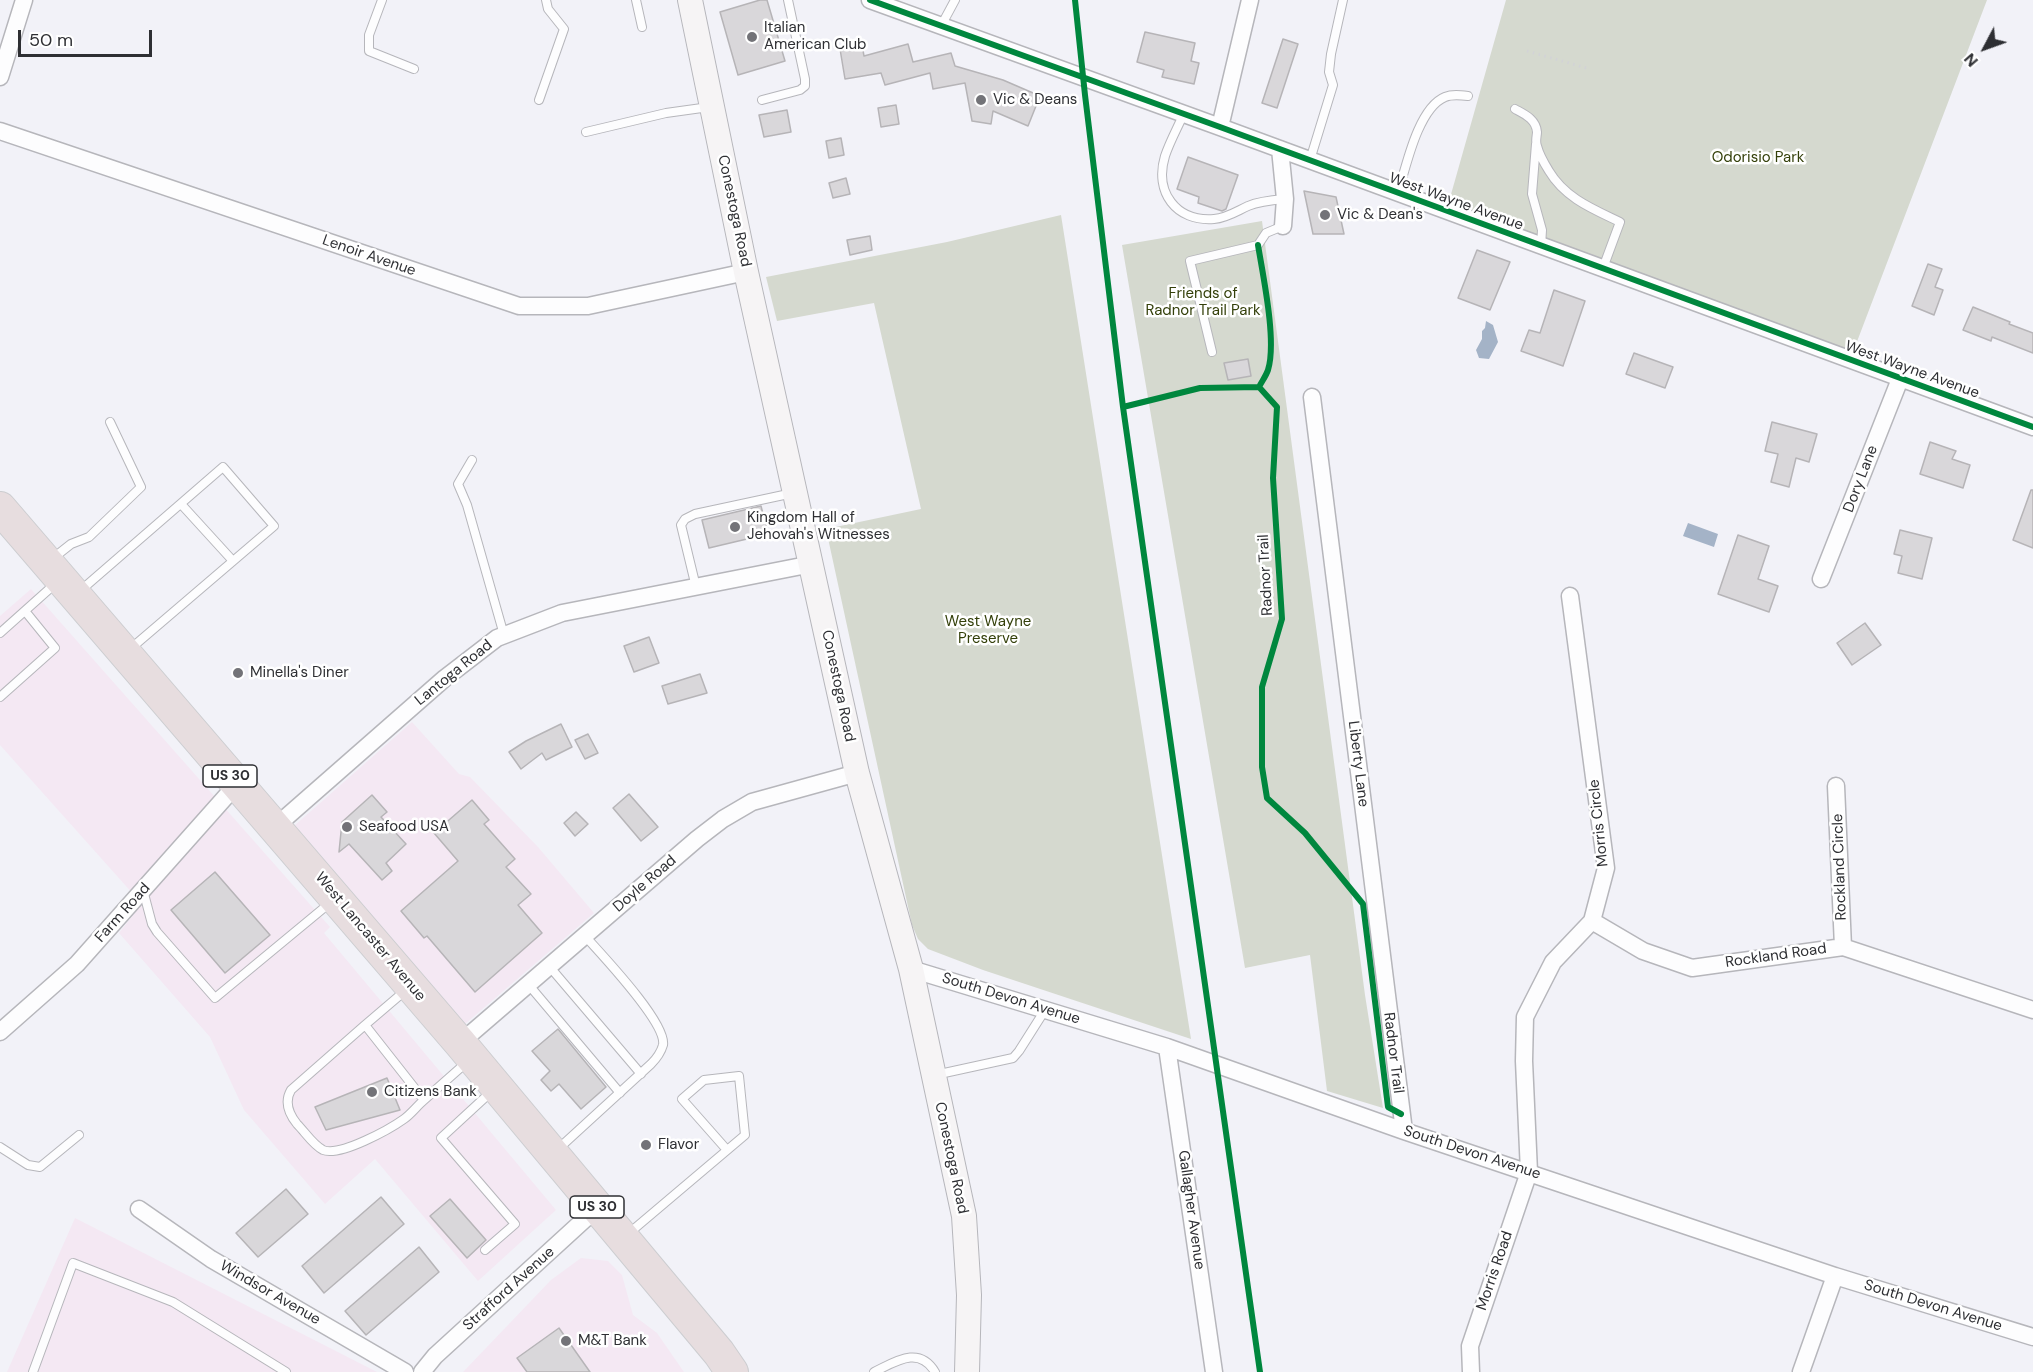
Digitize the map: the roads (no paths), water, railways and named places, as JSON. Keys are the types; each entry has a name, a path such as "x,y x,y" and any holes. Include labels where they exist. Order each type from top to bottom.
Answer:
{"highway":[{"name":"West Lancaster Avenue","path":"3,518 61,579 411,985 708,1340 732,1372"}],"main road":[{"name":"Conestoga Road","path":"690,0 746,272 857,773 911,969 964,1216 969,1295 967,1372"}],"street":[{"path":"0,75 24,0"},
{"name":"West Wayne Avenue","path":"870,0 1184,113 2033,427"},
{"path":"1220,127 1250,0"},
{"name":"Lenoir Avenue","path":"0,131 519,306 588,306 746,272"},
{"path":"1280,149 1285,199 1282,226"},
{"name":"Dory Lane","path":"1821,579 1900,379"},
{"name":"Liberty Lane","path":"1312,397 1404,1131"},
{"name":"Lantoga Road","path":"275,827 445,678 496,638 562,613 812,564"},
{"name":"Morris Circle","path":"1529,1172 1524,1061 1525,1017 1553,962 1592,921 1606,868 1570,596"},
{"name":"Doyle Road","path":"466,1050 528,984 723,819 752,802 857,773"},
{"name":"Farm Road","path":"0,1032 78,964 237,784"},
{"name":"Rockland Circle","path":"1836,786 1843,947"},
{"name":"Rockland Road","path":"1592,921 1642,951 1692,968 1843,947 2033,1011"},
{"name":"South Devon Avenue","path":"911,969 1167,1047 1404,1131 1835,1276 2033,1337"},
{"name":"Gallagher Avenue","path":"1167,1047 1214,1372"},
{"name":"Morris Road","path":"1471,1372 1470,1346 1529,1172"},
{"name":"Strafford Avenue","path":"422,1372 435,1356 597,1208"},
{"name":"Windsor Avenue","path":"139,1209 211,1259 405,1372"},
{"path":"1801,1372 1835,1276"}],"lane":[{"path":"382,0 369,35 369,51 414,69"},
{"path":"539,100 564,29 548,9 546,0"},
{"path":"636,0 642,27"},
{"path":"762,100 801,90 805,86 788,0"},
{"path":"941,26 955,0"},
{"path":"1310,160 1333,85 1329,72 1330,63 1343,0"},
{"path":"1398,193 1420,125 1430,108 1446,97 1468,96"},
{"path":"586,132 666,113 712,106"},
{"path":"1515,109 1530,118 1537,129 1532,194 1542,230 1541,246"},
{"path":"1184,113 1165,156 1163,166 1166,194 1180,212 1204,219 1216,219 1258,203 1285,199"},
{"path":"1536,144 1549,171 1562,189 1578,201 1620,222 1603,268"},
{"path":"1212,352 1190,261 1258,245 1266,233 1282,226"},
{"path":"61,579 71,544 89,537 141,487 110,422"},
{"path":"472,460 458,484 467,505 504,635"},
{"path":"0,633 61,579 181,504 222,467 274,526 125,654"},
{"path":"696,587 681,525 685,519 695,514 796,492"},
{"path":"181,504 233,561"},
{"path":"0,697 55,648 25,611"},
{"path":"143,891 152,924 157,933 215,998 336,898"},
{"path":"553,1154 641,1074 659,1054 663,1043 651,1014 585,936"},
{"path":"549,966 641,1074"},
{"path":"528,984 620,1093"},
{"path":"411,985 291,1090 287,1096 287,1103 294,1119 322,1149 335,1151 347,1148 402,1121 424,1100 466,1050"},
{"path":"934,1076 1012,1058 1020,1051 1046,1010"},
{"path":"365,1025 424,1100"},
{"path":"623,1238 746,1135 739,1076 704,1080 682,1099 727,1150"},
{"path":"485,1250 515,1224 441,1138 497,1087"},
{"path":"0,1147 28,1165 40,1167 79,1135"},
{"path":"33,1372 73,1263 173,1302 286,1372"},
{"path":"708,1340 718,1372"},
{"path":"874,1372 899,1360 918,1357 930,1363 935,1372"}],"water":[{"path":"1486,321 1493,325 1498,342 1489,359 1479,358 1476,350 1482,339"},
{"path":"1688,523 1718,534 1714,547 1683,536"}],"place":[{"name":"Italian American Club","path":"752,37"},
{"name":"Vic & Deans","path":"981,100"},
{"name":"Vic & Dean's","path":"1325,215"},
{"name":"Kingdom Hall of Jehovah's Witnesses","path":"735,527"},
{"name":"Minella's Diner","path":"238,673"},
{"name":"Seafood USA","path":"347,827"},
{"name":"Citizens Bank","path":"372,1092"},
{"name":"Flavor","path":"646,1145"},
{"name":"M&T Bank","path":"566,1341"}],"park label":[{"name":"Odorisio Park","path":"1758,158"},
{"name":"Friends of Radnor Trail Park","path":"1203,302"},
{"name":"West Wayne Preserve","path":"988,630"}]}
